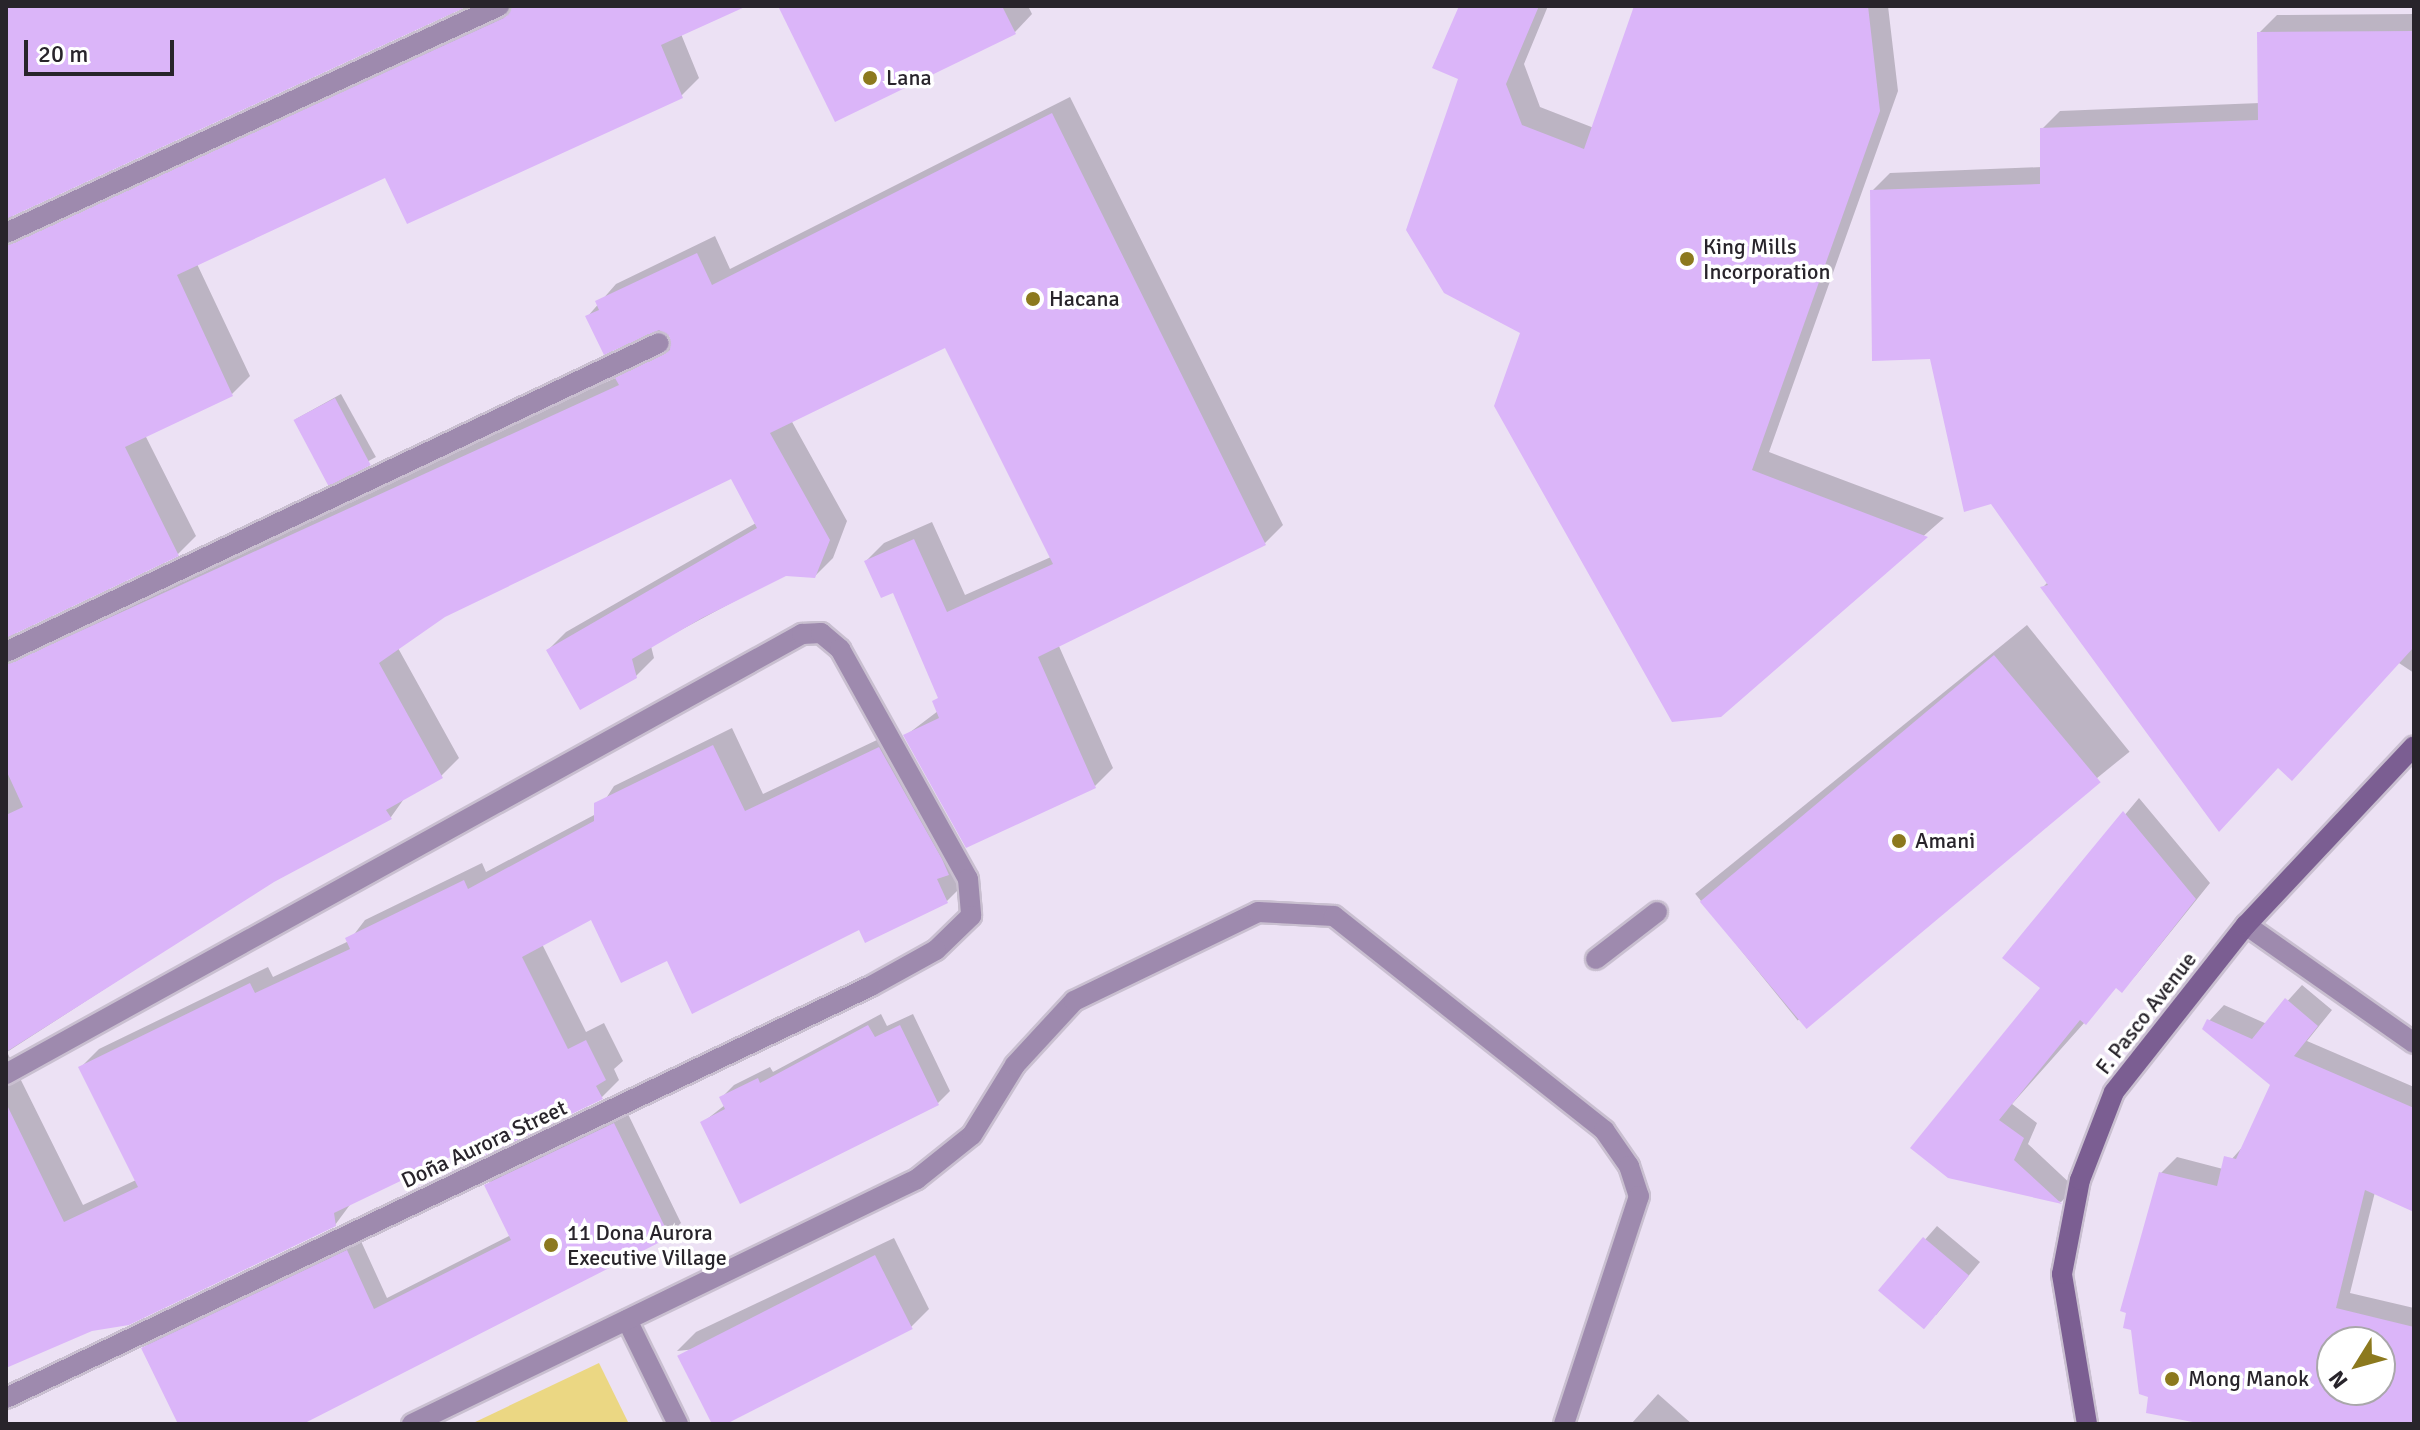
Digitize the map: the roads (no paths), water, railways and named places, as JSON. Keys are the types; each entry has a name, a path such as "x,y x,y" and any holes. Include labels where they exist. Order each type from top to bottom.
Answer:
{"street":[{"path":"6,233 499,6"},
{"path":"6,652 659,343"},
{"name":"Doña Aurora Street","path":"6,1074 802,634 821,633 840,649 968,879 971,916 936,950 871,986 6,1398"},
{"name":"F. Pasco Avenue","path":"2087,1424 2062,1274 2080,1180 2114,1092 2246,925 2414,746"},
{"path":"412,1424 917,1179 972,1135 1015,1065 1074,1001 1258,912 1334,916 1604,1130 1629,1166 1639,1196 1564,1424"},
{"path":"1596,959 1657,912"},
{"path":"2246,925 2414,1043"},
{"path":"627,1320 678,1424"}],"place":[{"name":"Lana","path":"870,78"},
{"name":"King Mills Incorporation","path":"1687,259"},
{"name":"Hacana","path":"1033,299"},
{"name":"Amani","path":"1899,841"},
{"name":"11 Dona Aurora Executive Village","path":"551,1245"},
{"name":"Mong Manok","path":"2172,1379"}]}
